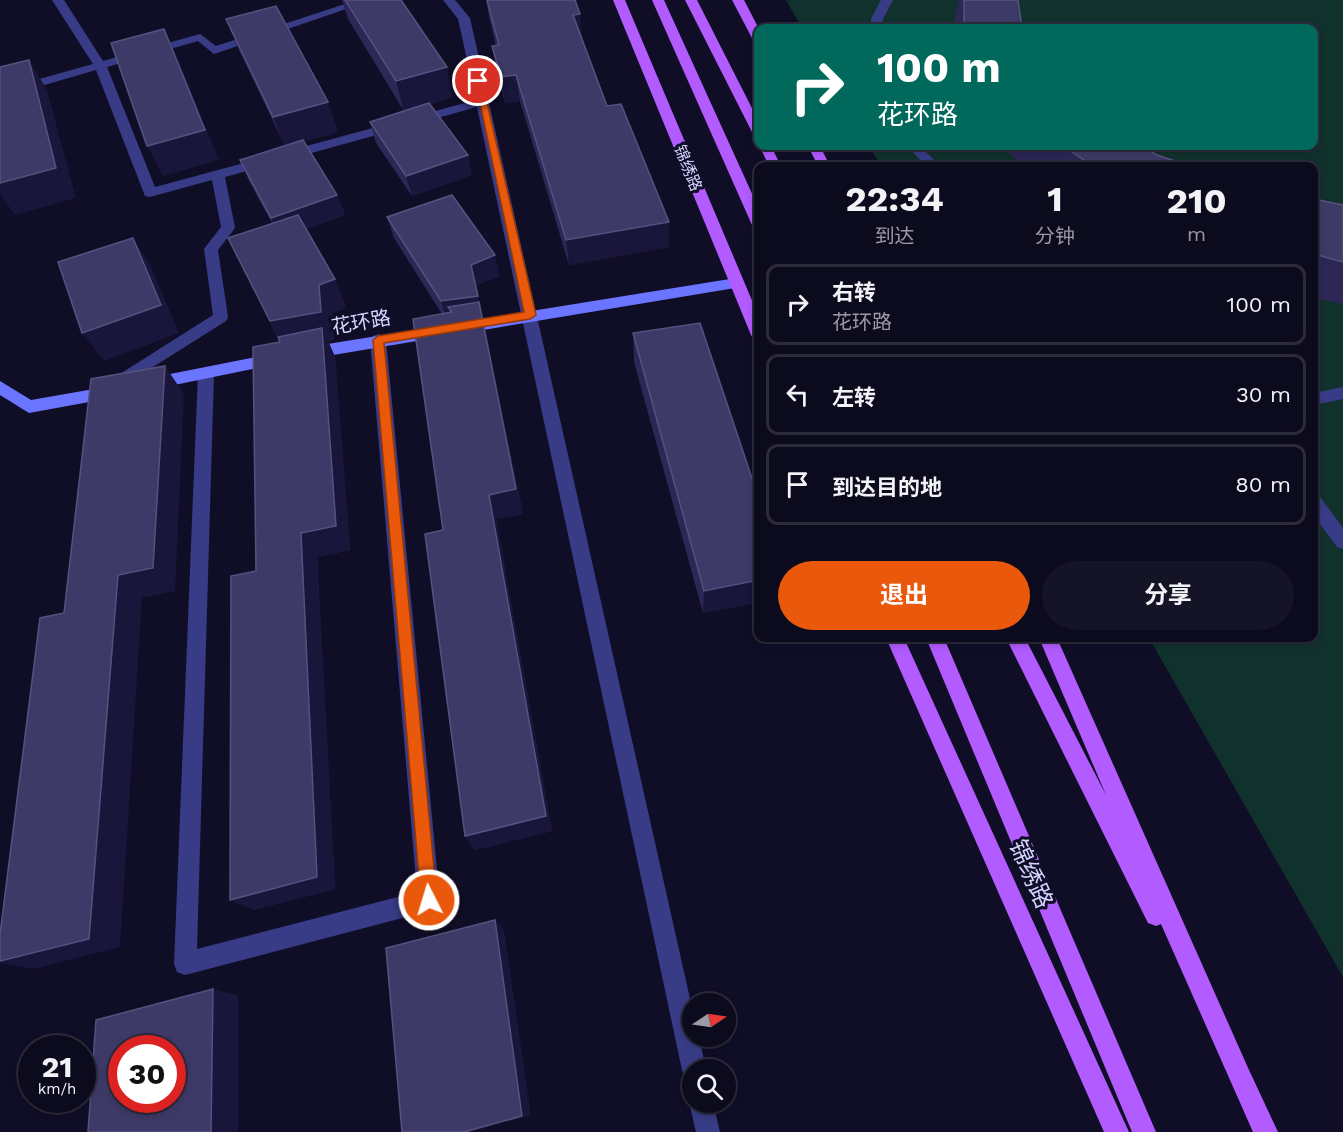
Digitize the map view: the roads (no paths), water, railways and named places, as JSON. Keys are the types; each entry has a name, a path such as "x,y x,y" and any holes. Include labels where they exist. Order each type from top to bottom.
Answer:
{"main road":[{"name":"锦绣路","path":"619,0 754,323"},
{"path":"658,0 754,214"},
{"path":"691,0 754,124"},
{"path":"738,0 754,30"},
{"name":"锦绣路","path":"897,642 1117,1132"},
{"name":"锦绣路","path":"937,642 1144,1132"},
{"path":"1017,642 1266,1132"},
{"path":"1049,642 1240,1079"}],"street":[{"path":"58,0 101,66 150,193 482,102"},
{"path":"449,0 463,9 692,1059"},
{"path":"877,24 877,19 887,0"},
{"path":"0,94 200,38 214,50 348,4"},
{"path":"917,150 929,162"},
{"path":"102,393 221,317 211,249 228,228 218,174"},
{"name":"花环路","path":"0,387 29,406 378,340 736,283"},
{"path":"207,373 185,964 429,900 378,340"},
{"path":"1318,398 1343,393"},
{"path":"1318,508 1343,542"},
{"path":"704,1113 708,1132"}]}
